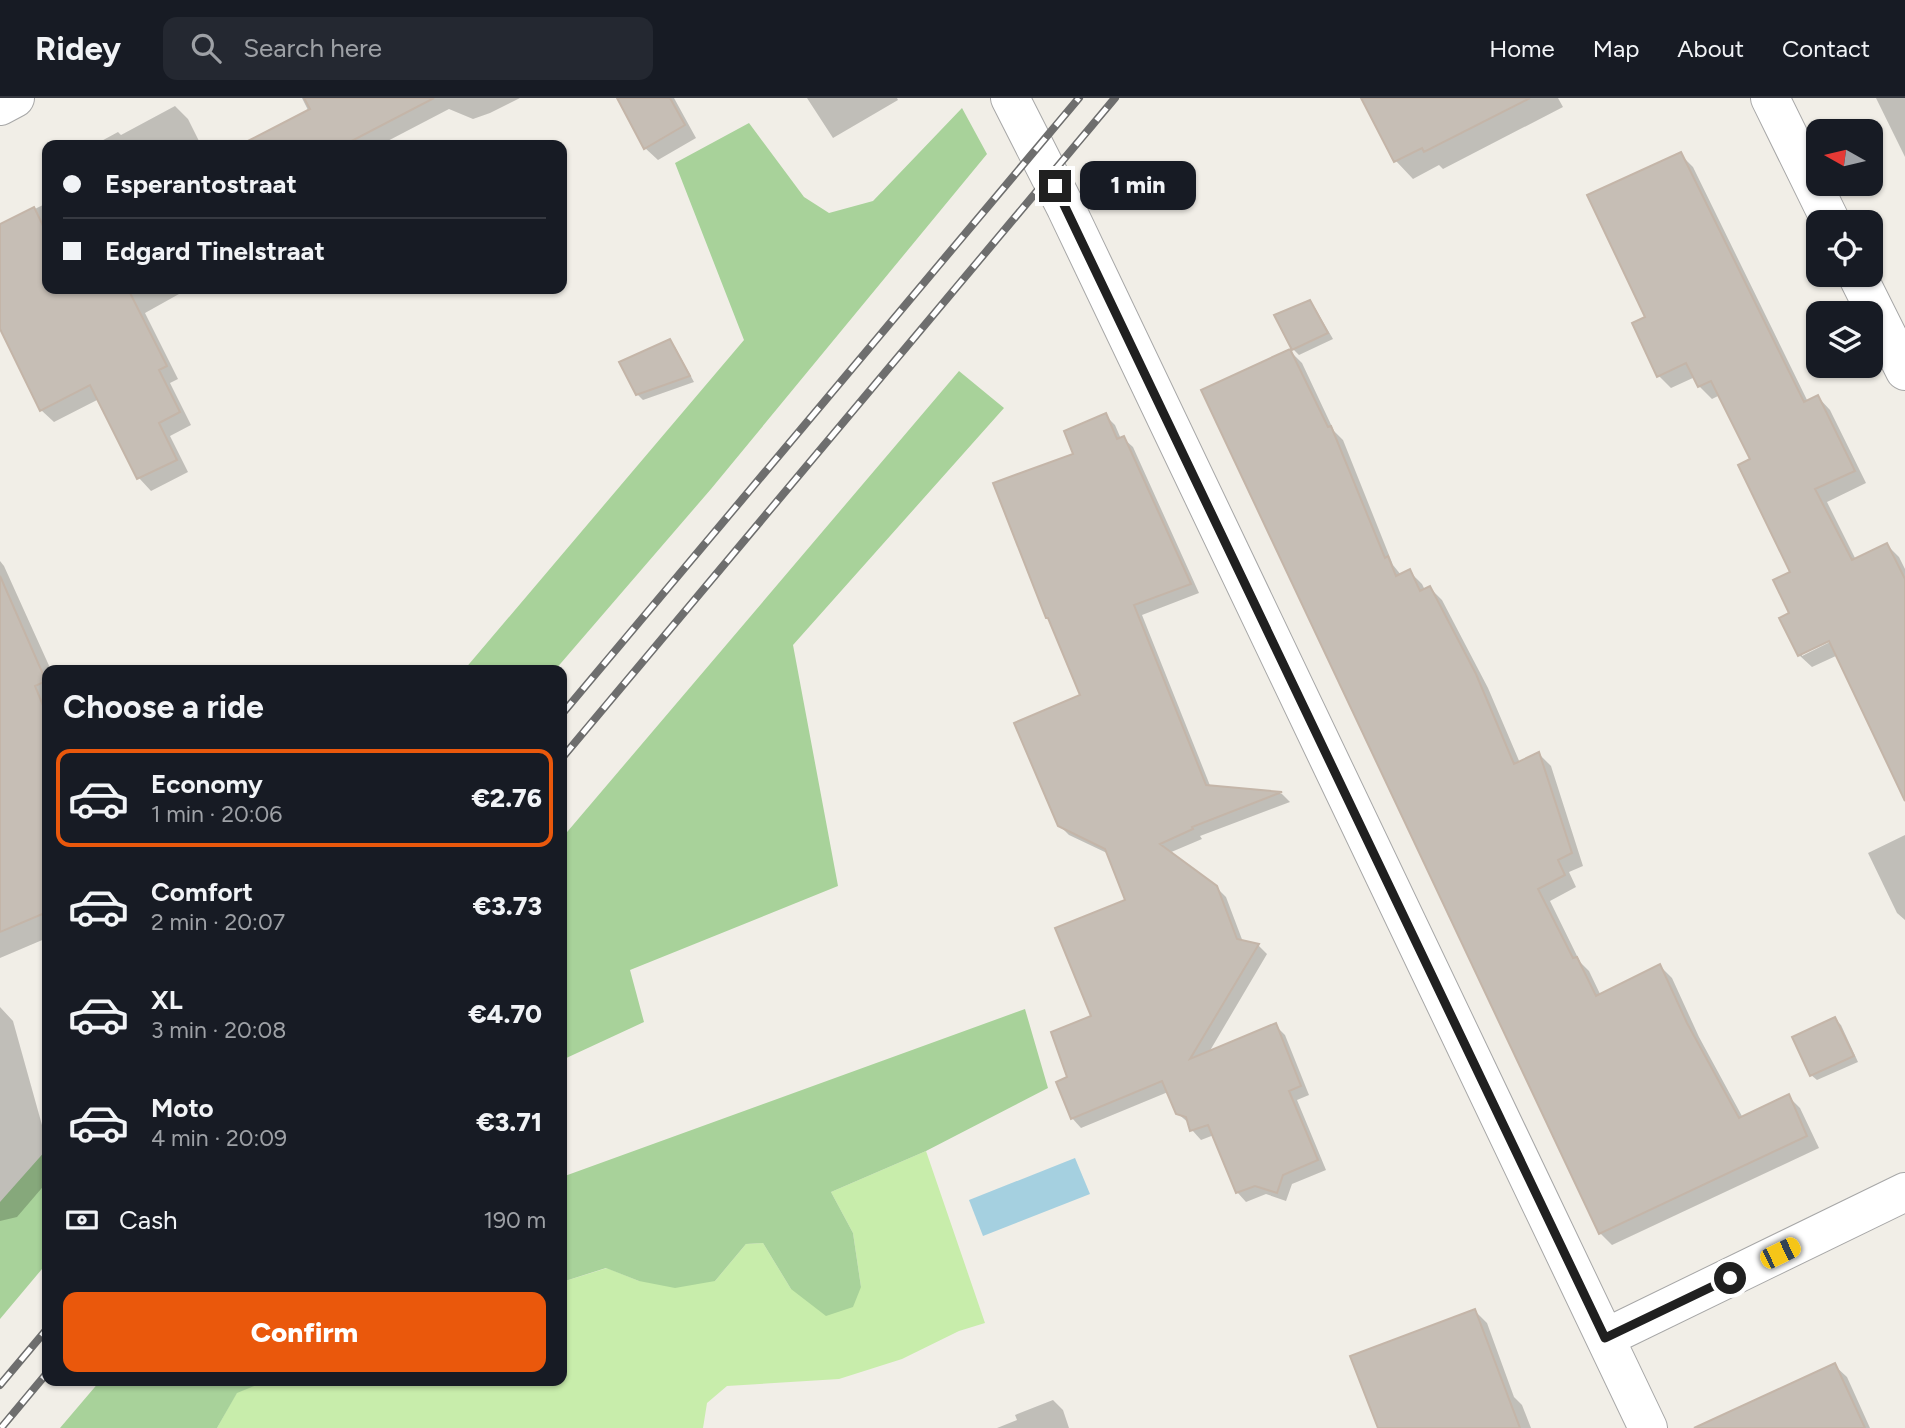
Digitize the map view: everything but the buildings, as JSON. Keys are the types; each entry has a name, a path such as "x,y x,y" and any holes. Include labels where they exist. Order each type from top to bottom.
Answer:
{"street":[{"path":"0,106 15,98"},
{"path":"1010,98 1070,217 1648,1428"},
{"path":"1770,98 1825,210"},
{"path":"1863,287 1905,371"},
{"path":"1605,1338 1905,1192"}],"green space":[{"path":"962,108 987,154 711,489 559,665 468,665 744,340 675,163 749,123 804,197 829,213 873,201"},
{"path":"959,371 1004,408 793,645 838,886 630,970 644,1022 567,1058 567,832"},
{"path":"1025,1009 1048,1088 926,1151 831,1192 853,1233 861,1287 853,1307 826,1316 791,1289 763,1243 746,1244 715,1281 675,1288 639,1281 606,1268 567,1280 567,1175"},
{"path":"926,1151 985,1323 959,1331 902,1359 839,1379 727,1386 707,1403 703,1428 217,1428 237,1392 253,1386 567,1386 567,1280 607,1268 639,1281 715,1281 746,1244 763,1243 791,1289 861,1287 853,1233 831,1192"},
{"path":"42,1155 42,1269 0,1319 0,1202"},
{"path":"96,1386 254,1386 237,1393 217,1428 60,1428"}],"water":[{"path":"1075,1158 1090,1194 983,1236 969,1200"}],"railway":[{"path":"567,708 1079,98"},
{"path":"567,752 1115,98"},
{"path":"0,1385 42,1335"},
{"path":"1,1428 42,1379"}],"route":[{"path":"1055,186 1605,1338 1730,1278"}]}
